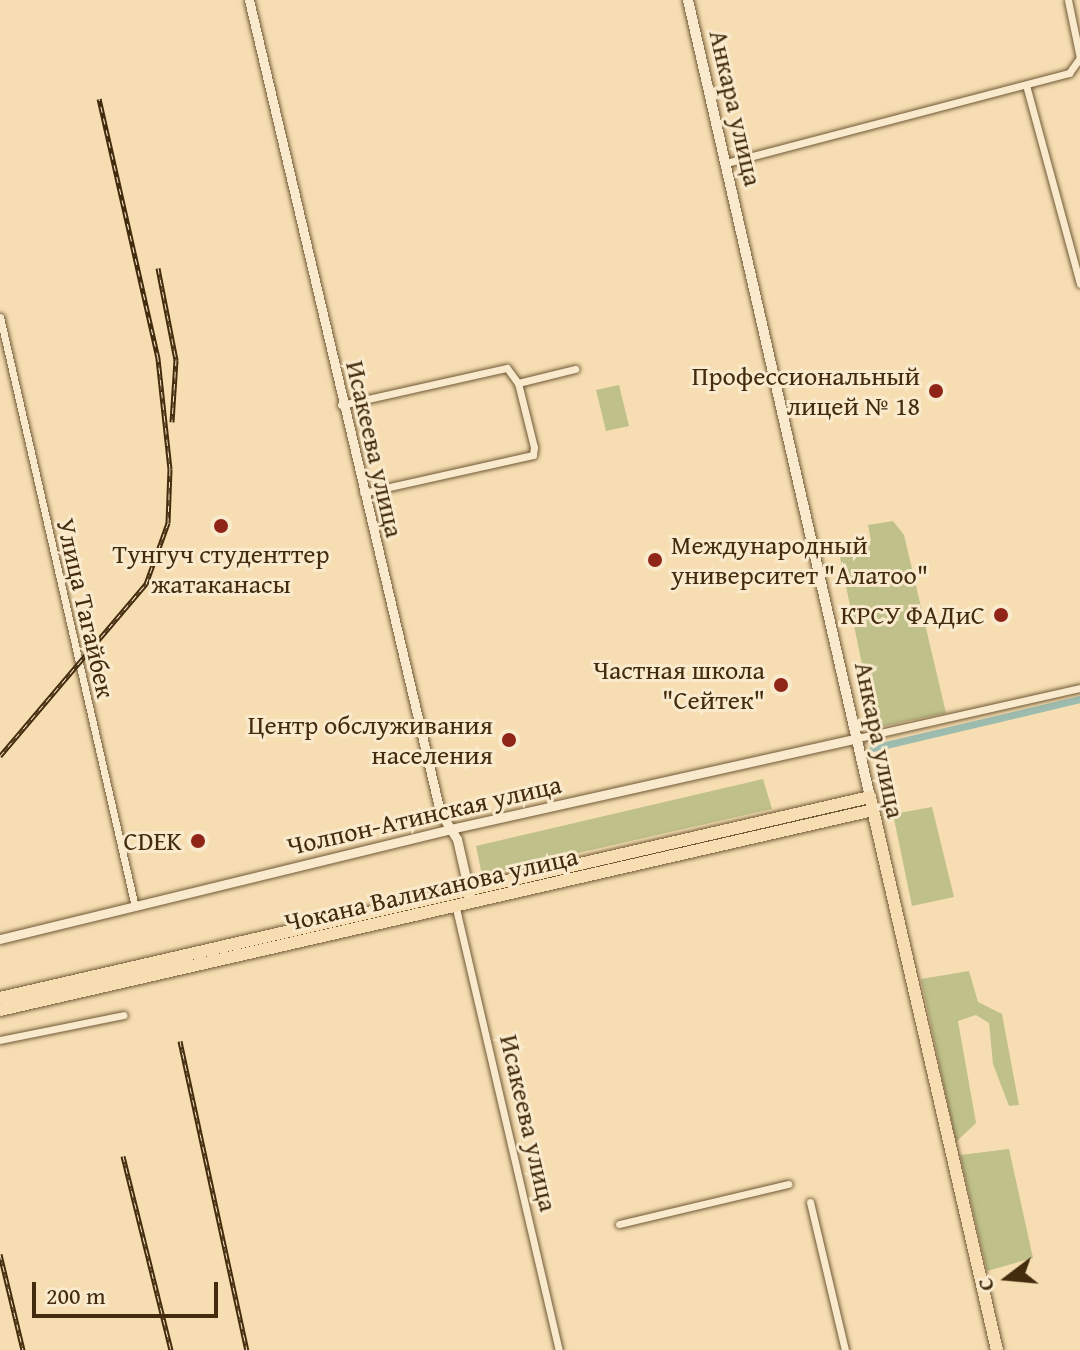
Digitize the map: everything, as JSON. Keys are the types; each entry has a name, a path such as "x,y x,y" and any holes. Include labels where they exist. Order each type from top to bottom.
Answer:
{"main road":[{"name":"Анкара улица","path":"688,0 997,1350"},
{"name":"Чокана Валиханова улица","path":"0,1010 452,893 642,856 871,803"},
{"name":"Чокана Валиханова улица","path":"0,998 455,907 642,856"}],"street":[{"name":"Исакеева улица","path":"249,0 341,405 440,812 458,844 472,903"},
{"path":"726,163 1069,73 1078,64 1068,0"},
{"path":"1026,85 1080,284"},
{"name":"Улица Тагайбек","path":"0,317 135,907"},
{"path":"341,405 507,368 518,383 533,455 363,493"},
{"path":"518,383 575,369"},
{"path":"858,738 1080,688"},
{"name":"Чолпон-Атинская улица","path":"0,939 451,829 858,738"},
{"name":"Исакеева улица","path":"452,893 559,1350"},
{"path":"0,1040 124,1015"},
{"path":"619,1224 788,1184"},
{"path":"810,1202 845,1350"}],"green space":[{"path":"619,385 629,426 606,431 596,390"},
{"path":"893,521 904,535 946,713 875,728 839,552 871,541 868,525"},
{"path":"763,779 772,809 482,875 476,846"},
{"path":"932,807 954,897 912,906 893,814"},
{"path":"969,971 978,1002 1002,1014 1019,1105 1009,1106 993,1064 989,1023 976,1015 958,1021 976,1123 956,1142 921,979"},
{"path":"1009,1149 1033,1258 987,1271 960,1155"}],"waterway":[{"path":"873,748 1080,699"}],"railway":[{"path":"0,756 146,584 168,523 170,469 158,358 99,99"},
{"path":"158,268 176,360 172,422"},
{"path":"180,1041 247,1350"},
{"path":"123,1156 171,1350"},
{"path":"0,1254 23,1350"}],"place":[{"name":"Профессиональный лицей № 18","path":"936,391"},
{"name":"Тунгуч студенттер жатаканасы","path":"221,526"},
{"name":"Международный университет \"Алатоо\"","path":"655,560"},
{"name":"КРСУ ФАДиС","path":"1001,615"},
{"name":"Частная школа \"Сейтек\"","path":"781,685"},
{"name":"Центр обслуживания населения","path":"509,740"},
{"name":"CDEK","path":"198,841"}]}
